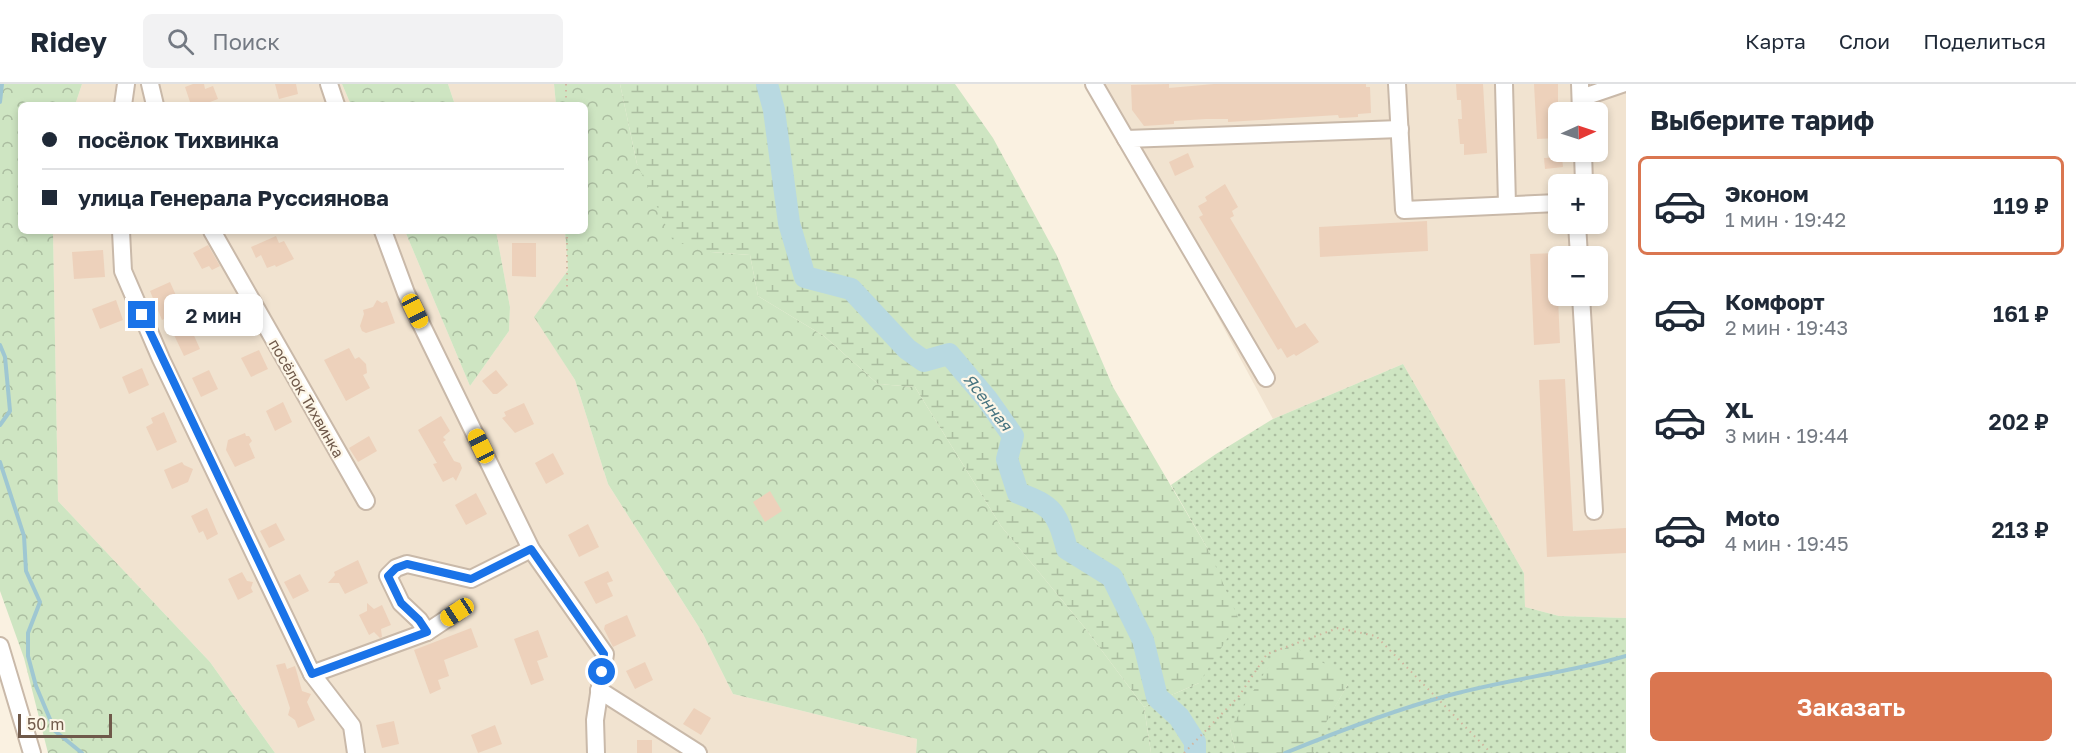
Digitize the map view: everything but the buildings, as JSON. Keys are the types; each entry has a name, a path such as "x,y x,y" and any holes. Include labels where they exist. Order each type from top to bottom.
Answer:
{"street":[{"path":"123,102 126,84"},
{"path":"150,84 154,102"},
{"path":"329,84 335,102"},
{"path":"1094,84 1266,378"},
{"path":"1397,84 1404,210 1548,203"},
{"path":"1503,84 1507,205"},
{"path":"1581,98 1622,84"},
{"path":"1126,139 1400,129"},
{"path":"121,234 123,272 161,359 312,674 351,726 356,753"},
{"name":"посёлок Тихвинка","path":"215,234 366,501"},
{"path":"384,234 406,293 531,549 604,654 595,720 596,753"},
{"path":"1582,306 1594,511"},
{"path":"427,632 419,620 401,603 388,576 396,568 407,564 471,579 531,549"},
{"path":"312,674 427,632 457,612"},
{"path":"0,645 32,753"},
{"path":"599,690 698,753"}],"path":[{"path":"566,84 566,102"},
{"path":"567,234 567,290"},
{"path":"1184,753 1239,696 1267,654 1338,628 1376,636 1491,753"}],"shaded area":[{"path":"82,84 342,84 350,102 76,102"},
{"path":"448,84 554,84 556,102 454,102"},
{"path":"1092,84 1626,84 1626,618 1559,616 1525,607 1524,573 1403,364 1273,419"},
{"path":"53,234 406,234 470,386 509,331 510,307 497,234 565,234 568,270 535,317 575,380 608,484 702,632 733,694 917,739 916,753 275,753 210,662 58,501"}],"green space":[{"path":"0,84 82,84 76,102 18,102 18,234 53,234 58,501 210,662 275,753 48,753 24,658 0,591"},
{"path":"342,84 448,84 454,102 350,102"},
{"path":"554,84 620,84 637,164 711,252 750,255 758,296 824,336 878,384 915,387 1001,526 1085,628 1144,707 1151,753 916,753 917,739 733,694 702,632 608,484 575,380 534,317 568,270 565,234 588,234 588,102 556,102"},
{"path":"620,84 955,84 993,138 1056,254 1113,387 1209,551 1239,620 1199,683 1144,707 1085,628 1001,526 915,387 878,384 824,336 758,296 750,255 711,252 673,241 637,164"},
{"path":"406,234 497,234 510,307 509,331 470,386"},
{"path":"1403,364 1524,573 1525,607 1559,616 1626,618 1626,753 1314,753 1314,742 1348,684 1230,729 1236,753 1151,753 1144,707 1199,683 1209,551 1171,485 1273,419"},
{"path":"1289,644 1338,671 1348,684 1315,742 1314,753 1236,753 1230,729 1266,670"}],"waterway":[{"path":"0,102 2,84"},
{"name":"Ясенная","path":"767,84 774,110 789,223 805,277 851,289 907,349 924,361 949,354 987,399 1013,436 1007,459 1018,493 1039,502 1052,512 1057,519 1067,549 1112,577 1143,640 1157,697 1179,717 1195,742 1195,753"},
{"path":"0,345 5,357 10,411 0,425"},
{"path":"0,462 24,536 26,571 40,602 28,633 28,656 36,686 55,731 82,753"},
{"path":"1285,753 1367,721 1429,701 1472,689 1626,656"}],"route":[{"path":"142,315 312,674 427,632 419,620 401,603 388,576 396,568 407,564 471,579 531,549 604,654 602,672"}]}
